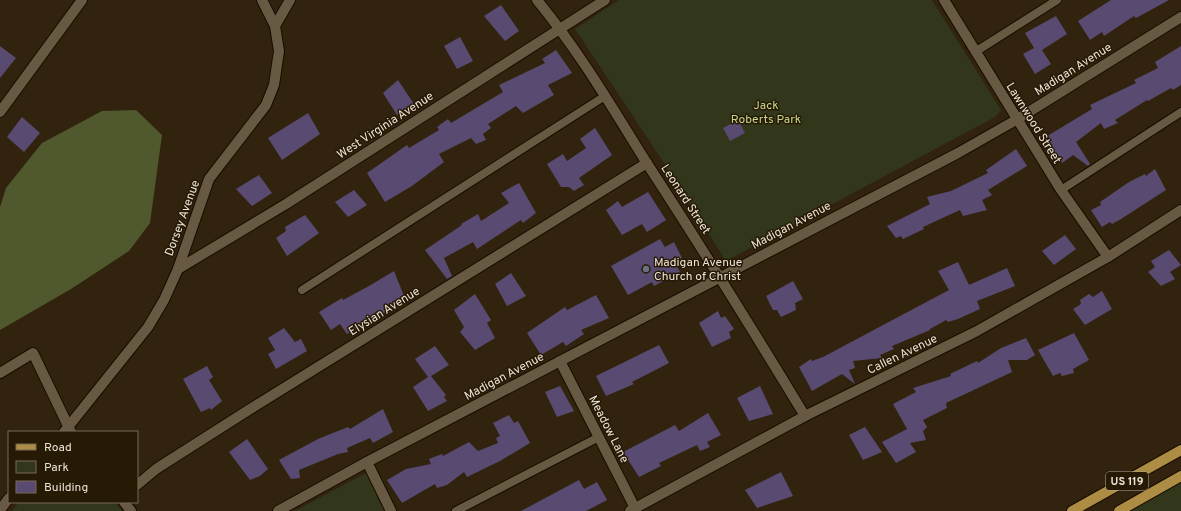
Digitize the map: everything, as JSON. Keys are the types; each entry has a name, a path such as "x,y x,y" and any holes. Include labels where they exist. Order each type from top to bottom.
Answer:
{"main road":[{"name":"US 119","path":"1072,511 1181,450"},
{"name":"US 119","path":"1120,511 1181,476"}],"street":[{"path":"0,112 82,0"},
{"name":"Dorsey Avenue","path":"67,431 148,327 164,300 178,269 209,179 266,105 274,85 279,51 275,26 262,0"},
{"path":"275,26 290,0"},
{"name":"Leonard Street","path":"537,0 560,28 605,96 720,277 805,416"},
{"name":"West Virginia Avenue","path":"178,269 286,204 606,0"},
{"name":"Lawnwood Street","path":"944,0 1016,120 1061,190 1108,257"},
{"name":"Madigan Avenue","path":"285,509 367,462 958,153 1016,120 1181,17"},
{"name":"Elysian Avenue","path":"138,484 156,469 247,411 647,163"},
{"name":"Callen Avenue","path":"632,510 805,416 977,331 1108,257 1181,210"},
{"path":"0,373 33,353 67,431"},
{"name":"Meadow Lane","path":"560,361 599,437 632,510"},
{"path":"367,462 391,511"},
{"path":"0,510 8,499"},
{"path":"125,503 131,511"}],"lane":[{"path":"975,52 1057,0"},
{"path":"302,290 605,96"},
{"path":"1061,190 1181,112"},
{"path":"456,511 599,437"}],"green space":[{"name":"Jack Roberts Park","path":"619,0 932,0 1001,110 995,117 726,261 662,160 575,29"},
{"path":"136,110 162,135 150,223 129,251 71,289 0,330 0,207 6,188 42,143 102,111"},
{"path":"366,473 384,511 295,511"},
{"path":"1181,477 1181,511 1120,511"},
{"path":"18,503 116,503 122,511 12,511"}],"building":[{"path":"1111,0 1169,0 1136,18 1134,16 1104,36 1102,32 1090,40 1078,21"},
{"path":"501,5 519,31 505,41 484,16"},
{"path":"1056,16 1067,34 1042,50 1051,64 1035,74 1023,54 1034,48 1025,33"},
{"path":"460,37 473,61 457,69 444,46"},
{"path":"0,46 16,58 0,78"},
{"path":"1181,46 1181,85 1173,90 1171,88 1148,101 1147,100 1115,120 1118,123 1104,129 1101,123 1076,142 1090,164 1088,166 1073,155 1062,163 1044,138 1092,109 1090,105 1136,83 1134,80 1158,68 1155,62"},
{"path":"556,50 572,73 548,85 554,95 523,113 516,106 488,124 491,128 483,134 486,140 476,144 471,138 439,154 444,162 412,186 385,202 367,173 407,145 409,148 439,130 437,127 448,119 451,123 503,92 499,85 545,63 542,59"},
{"path":"398,80 414,104 397,115 383,93"},
{"path":"308,113 320,134 282,160 268,138"},
{"path":"22,117 40,133 24,152 7,137"},
{"path":"738,120 745,133 730,141 723,128"},
{"path":"595,128 612,155 579,178 584,185 574,191 569,187 561,187 547,164 563,154 567,161 586,148 580,139"},
{"path":"1016,149 1027,166 988,190 992,195 982,200 987,210 963,216 960,210 923,227 924,229 903,239 901,236 896,238 887,226 930,204 927,197 951,191 988,173 986,170"},
{"path":"1155,169 1166,190 1121,219 1112,224 1110,222 1102,227 1091,210 1101,205 1100,202 1129,182 1145,174 1146,176"},
{"path":"259,175 272,193 252,206 236,189"},
{"path":"519,183 536,213 523,223 521,220 477,249 473,242 444,258 452,276 447,279 425,250 462,225 461,224 478,214 481,221 509,203 501,193"},
{"path":"354,190 367,205 348,217 335,202"},
{"path":"648,192 666,220 647,232 642,224 622,235 606,210 618,201 622,207"},
{"path":"305,215 319,233 287,256 276,238 286,231 285,227"},
{"path":"1065,235 1076,249 1054,265 1042,251"},
{"name":"Madigan Avenue Church of Christ","path":"660,239 665,247 674,242 682,258 675,262 680,272 654,286 652,282 628,295 611,266"},
{"path":"1169,250 1181,265 1170,272 1175,279 1161,286 1148,272 1155,267 1151,261"},
{"path":"958,262 969,285 1007,268 1015,286 977,301 980,309 958,319 948,322 946,320 930,330 892,346 894,349 880,355 882,358 853,361 855,368 849,370 855,384 842,374 812,391 799,367 811,359 812,361 823,357 949,290 938,271"},
{"path":"394,271 404,296 383,308 386,312 347,334 340,324 331,330 319,312 342,298 343,300"},
{"path":"511,273 526,296 507,306 495,284"},
{"path":"793,281 803,299 795,303 796,310 781,317 777,310 773,310 766,296"},
{"path":"1102,291 1112,309 1085,325 1073,309 1081,304 1080,300 1089,294 1093,297"},
{"path":"475,294 491,320 487,323 495,338 475,350 460,332 464,327 454,310"},
{"path":"596,295 609,318 581,330 584,334 566,346 563,342 541,355 527,333 565,307 567,310"},
{"path":"718,311 721,318 725,316 734,329 729,332 731,338 712,347 699,323"},
{"path":"284,328 295,342 301,339 307,351 276,369 268,354 275,350 268,338"},
{"path":"1074,333 1089,360 1073,369 1074,373 1062,376 1060,373 1053,376 1038,350"},
{"path":"1026,338 1035,355 1027,360 1008,360 1012,372 946,403 947,408 923,420 927,427 923,431 926,440 910,443 916,452 896,463 882,442 907,429 893,404 916,392 913,388 951,376 950,374 977,361 978,363 1001,348"},
{"path":"659,345 669,363 632,382 634,384 606,396 596,376"},
{"path":"435,346 449,365 431,376 446,395 444,397 447,401 428,411 413,387 428,377 415,359"},
{"path":"207,366 213,377 209,380 222,401 211,410 210,408 201,412 183,379"},
{"path":"560,386 574,411 557,417 545,392"},
{"path":"760,386 773,414 749,421 737,398"},
{"path":"383,409 393,432 373,443 370,438 347,448 348,452 338,454 299,470 300,478 291,479 279,460 318,439 348,427 350,429"},
{"path":"708,413 721,435 707,442 710,447 700,451 697,445 659,463 661,466 639,477 623,452 675,425 679,431"},
{"path":"509,415 514,423 518,421 530,443 500,461 467,477 464,472 447,485 437,488 435,484 402,503 387,480 406,469 431,464 429,459 442,454 443,456 469,442 478,451 498,443 496,438 500,436 493,423"},
{"path":"865,427 882,452 863,460 849,435"},
{"path":"247,439 268,469 260,476 250,480 229,452"},
{"path":"781,472 793,496 757,508 745,490"},
{"path":"579,480 584,489 597,482 607,500 586,511 521,511"}],"place":[{"name":"Madigan Avenue Church of Christ","path":"646,269"}]}
